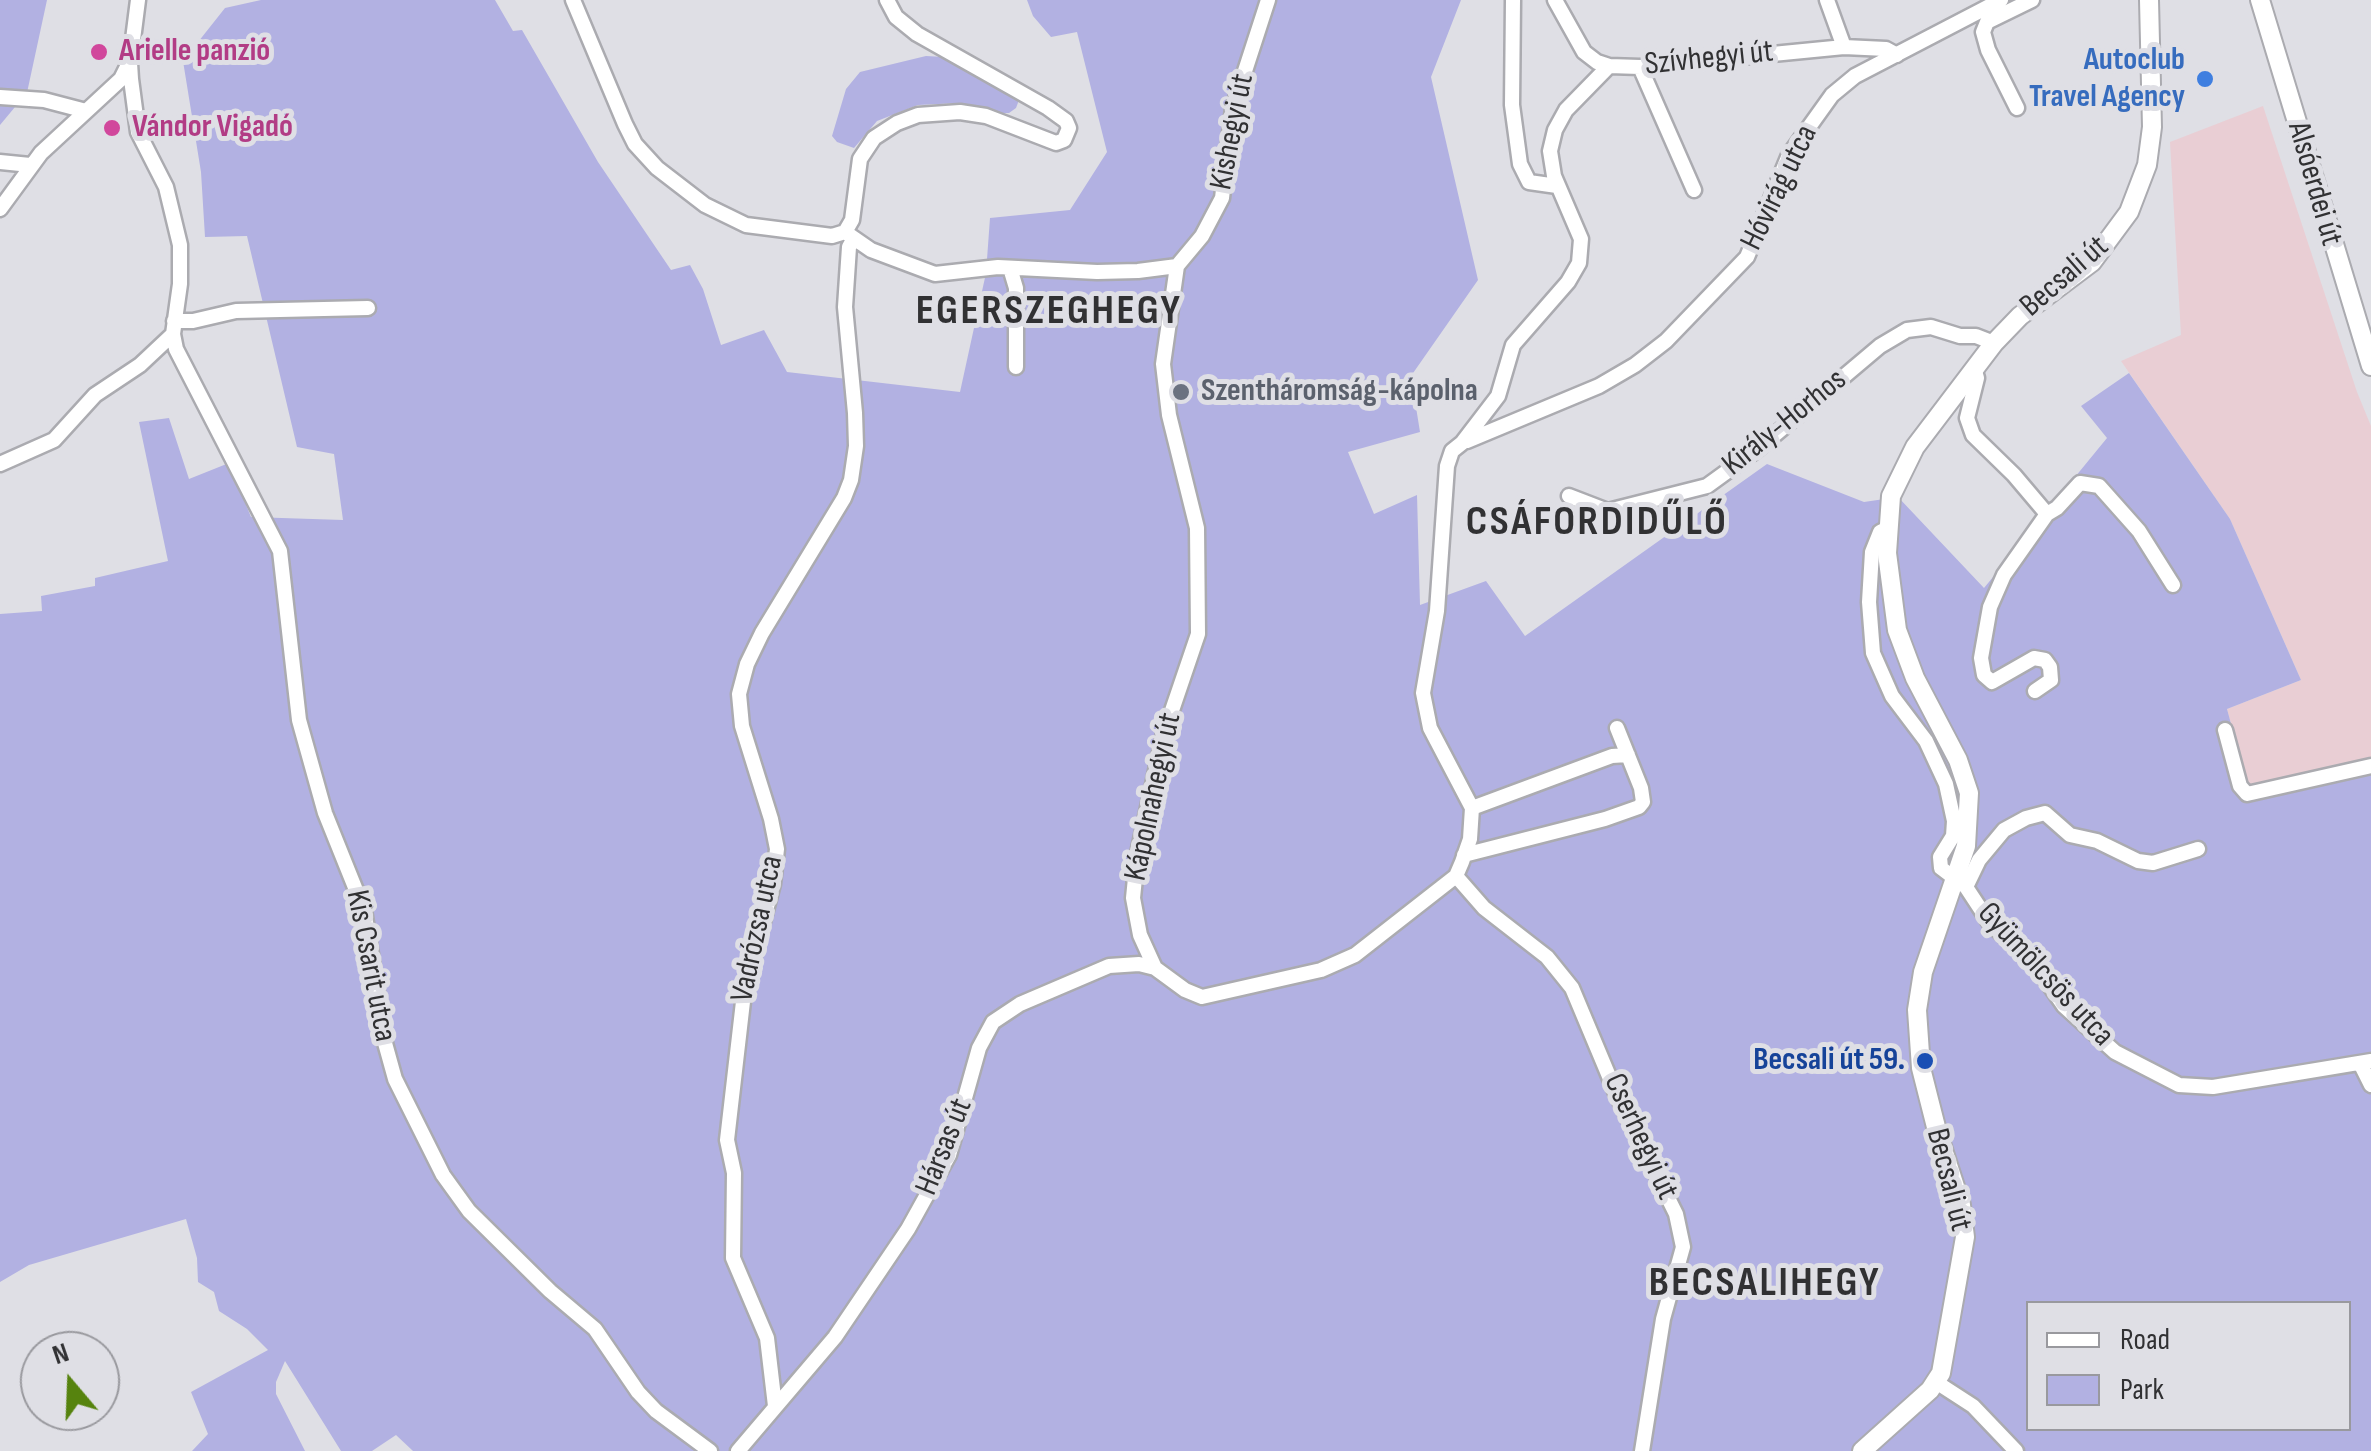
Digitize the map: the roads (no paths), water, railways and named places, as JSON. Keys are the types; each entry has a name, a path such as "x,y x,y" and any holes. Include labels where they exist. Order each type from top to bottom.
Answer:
{"main road":[{"name":"Becsali út","path":"1936,1382 1944,1364 1958,1288 1964,1219 1926,1093 1918,1050 1917,1010 1923,972 1961,884 1969,793 1897,630 1888,574 1891,496 1900,472 1994,344 2020,316 2092,262 2120,228 2147,165 2152,127 2148,0"},
{"name":"Alsóerdei út","path":"2260,0 2371,366"},
{"path":"1862,1451 1936,1382"}],"street":[{"path":"138,0 130,63 138,132 166,188 180,245 174,327"},
{"path":"573,0 635,144 657,168 705,205 746,225 849,236 888,258 935,274 1010,268 1124,272 1177,266"},
{"name":"Vadrózsa utca","path":"775,1406 767,1338 733,1258 734,1173 726,1140 744,993 777,849 772,819 742,726 739,694 762,633 851,480 855,413 844,307 860,159 874,138 896,123 918,115 960,112 986,116 1056,143 1064,140 1070,128 1066,120 1048,108 916,34 896,17 886,0"},
{"name":"Kishegyi út","path":"1177,266 1202,236 1222,198 1232,108 1268,0"},
{"path":"1513,0 1512,104 1520,164 1529,182 1557,186"},
{"name":"Szívhegyi út","path":"1555,0 1584,52 1609,66 1640,67 1844,47 1886,49 1897,55"},
{"path":"1827,0 1844,47"},
{"name":"Hóvirág utca","path":"1462,443 1618,376 1688,321 1747,256 1774,186 1803,131 1844,84 2002,0"},
{"path":"2017,108 1982,32 1987,22 2032,0"},
{"path":"0,209 30,166 121,79 130,63"},
{"path":"1155,968 1202,997 1320,970 1366,948 1456,876 1470,839 1472,808 1430,728 1423,693 1438,611 1447,466 1452,451 1498,396 1514,345 1568,282 1579,263 1581,239 1557,186 1550,150 1560,120 1609,66"},
{"path":"1640,67 1694,190"},
{"path":"0,98 44,100 86,110"},
{"path":"0,162 30,166"},
{"name":"Kápolnahegyi út","path":"1155,968 1135,917 1133,880 1172,706 1198,634 1200,601 1197,528 1169,415 1163,364 1177,266"},
{"path":"1010,268 1016,288 1016,367"},
{"path":"0,464 54,440 95,395 140,365 174,327 236,311 368,308"},
{"name":"Kis Csarit utca","path":"174,327 183,368 207,405 280,551 299,720 325,813 364,910 388,1056 414,1119 443,1175 469,1211 550,1291 595,1329 638,1392 656,1411 710,1451"},
{"name":"Király-Horhos","path":"1569,496 1608,511 1707,486 1758,449 1880,346 1907,330 1931,327 1960,336 1976,336 1994,344"},
{"path":"1974,368 1977,378 1968,418 1972,436 2014,475 2046,514"},
{"path":"2035,691 2048,684 2052,676 2045,660 2034,658 1992,682 1984,675 1980,658 1990,607 2004,574 2046,514 2080,483 2099,486 2139,530 2173,586"},
{"name":"Becsali út","path":"1888,528 1880,532 1872,552 1869,602 1873,652 1892,696 1926,741 1946,784 1953,808 1953,836 1939,862 1944,873 1961,884"},
{"path":"1464,856 1605,819 1639,806 1643,802 1642,788 1617,728"},
{"path":"2224,730 2240,786 2247,794 2371,766"},
{"path":"1472,808 1612,756 1628,755"},
{"path":"1961,884 2004,830 2026,818 2045,814 2070,836 2098,841 2138,861 2152,863 2198,849"},
{"name":"Cserhegyi út","path":"1456,876 1484,908 1547,957 1572,988 1616,1094 1676,1214 1682,1247 1663,1318 1642,1451"},
{"name":"Gyümölcsös utca","path":"1961,884 1989,922 2037,967 2076,1018 2130,1062 2179,1085 2223,1086 2366,1062"},
{"name":"Hársas út","path":"775,1406 835,1337 936,1182 950,1155 979,1048 993,1022 1020,1004 1094,971 1124,964 1155,968"},
{"path":"2366,1062 2371,1085"},
{"path":"1936,1382 1972,1406 2016,1451"},
{"path":"738,1451 775,1406"}],"place":[{"name":"Arielle panzió","path":"99,52"},
{"name":"Autoclub Travel Agency","path":"2205,79"},
{"name":"Vándor Vigadó","path":"112,128"},
{"name":"Szentháromság-kápolna","path":"1181,392"},
{"name":"Becsali út 59.","path":"1925,1061"}],"district":[{"name":"EGERSZEGHEGY","path":"1049,312"},
{"name":"CSÁFORDIDŰLŐ","path":"1597,523"},
{"name":"BECSALIHEGY","path":"1765,1284"}]}
